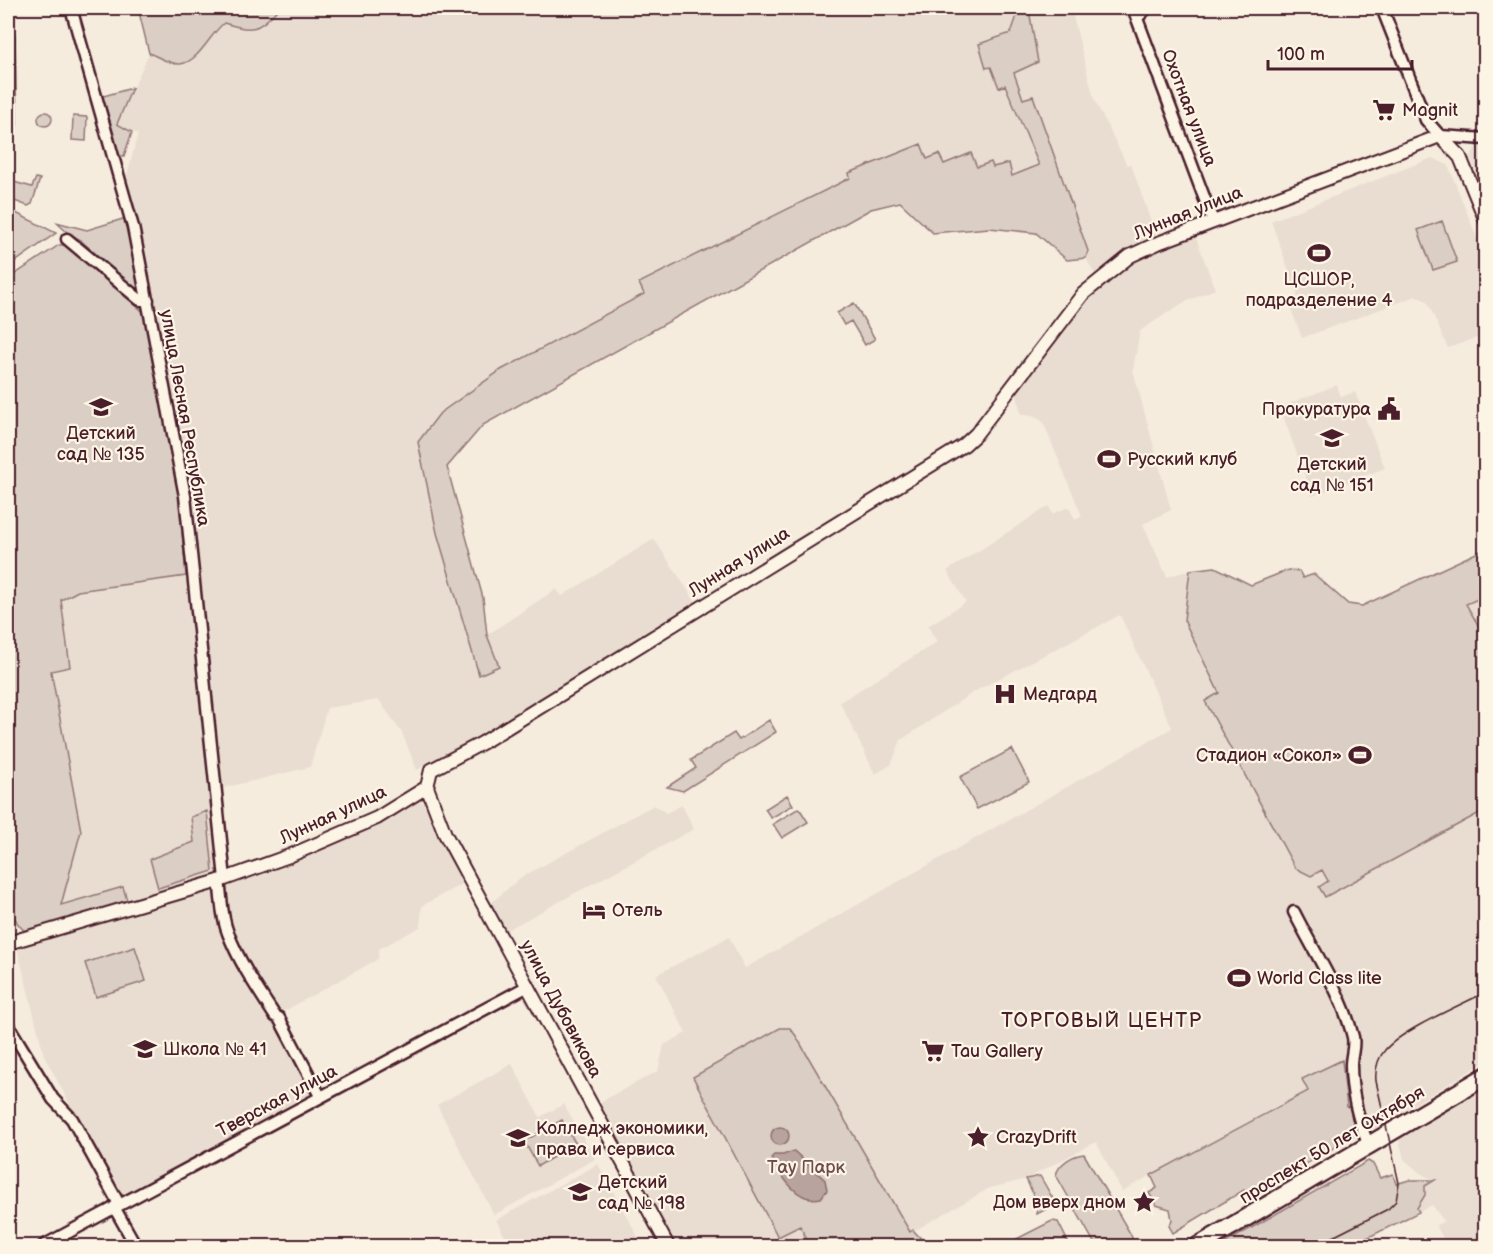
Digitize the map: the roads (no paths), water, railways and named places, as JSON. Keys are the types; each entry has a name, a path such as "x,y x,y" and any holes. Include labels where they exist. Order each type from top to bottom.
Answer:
{"main road":[{"name":"проспект 50 лет Октября","path":"1198,1246 1485,1076"}],"street":[{"name":"улица Лесная Республика","path":"71,8 118,166 148,300 185,496 222,880 220,904 228,933 258,990 275,1016 279,1018 320,1096"},
{"path":"1135,13 1147,8"},
{"path":"1382,8 1426,120 1460,157 1485,221"},
{"name":"Охотная улица","path":"1135,13 1213,221"},
{"path":"1440,136 1485,139"},
{"name":"Лунная улица","path":"8,943 222,880 289,856 377,818 427,788 431,770 482,742 964,445 976,434 1083,294 1130,256 1213,221 1440,136"},
{"path":"67,239 140,300 148,300"},
{"name":"улица Дубовикова","path":"427,788 445,834 668,1246"},
{"path":"1294,912 1338,998 1353,1038 1351,1064 1356,1102 1363,1133 1369,1145"},
{"name":"Тверская улица","path":"43,1246 528,986"},
{"path":"8,1025 53,1099 72,1119 135,1246"}],"tram line":[{"path":"1315,1246 1388,1209 1396,1201 1399,1183 1376,1081 1378,1064 1385,1050 1418,1026 1486,992"}],"place":[{"name":"Magnit","path":"1384,110"},
{"name":"ЦСШОР, подразделение 4","path":"1319,253"},
{"name":"Детский сад № 135","path":"101,407"},
{"name":"Прокуратура","path":"1389,409"},
{"name":"Детский сад № 151","path":"1332,438"},
{"name":"Русский клуб","path":"1109,459"},
{"name":"Медгард","path":"1005,694"},
{"name":"Стадион «Сокол»","path":"1360,755"},
{"name":"Отель","path":"594,910"},
{"name":"World Class lite","path":"1239,978"},
{"name":"Школа № 41","path":"145,1049"},
{"name":"Tau Gallery","path":"933,1051"},
{"name":"CrazyDrift","path":"978,1137"},
{"name":"Колледж экономики, права и сервиса","path":"518,1138"},
{"name":"Детский сад № 198","path":"580,1192"},
{"name":"Дом вверх дном","path":"1144,1202"}],"district":[{"name":"ТОРГОВЫЙ ЦЕНТР","path":"1102,1021"}],"park label":[{"name":"Тау Парк","path":"806,1167"}]}
